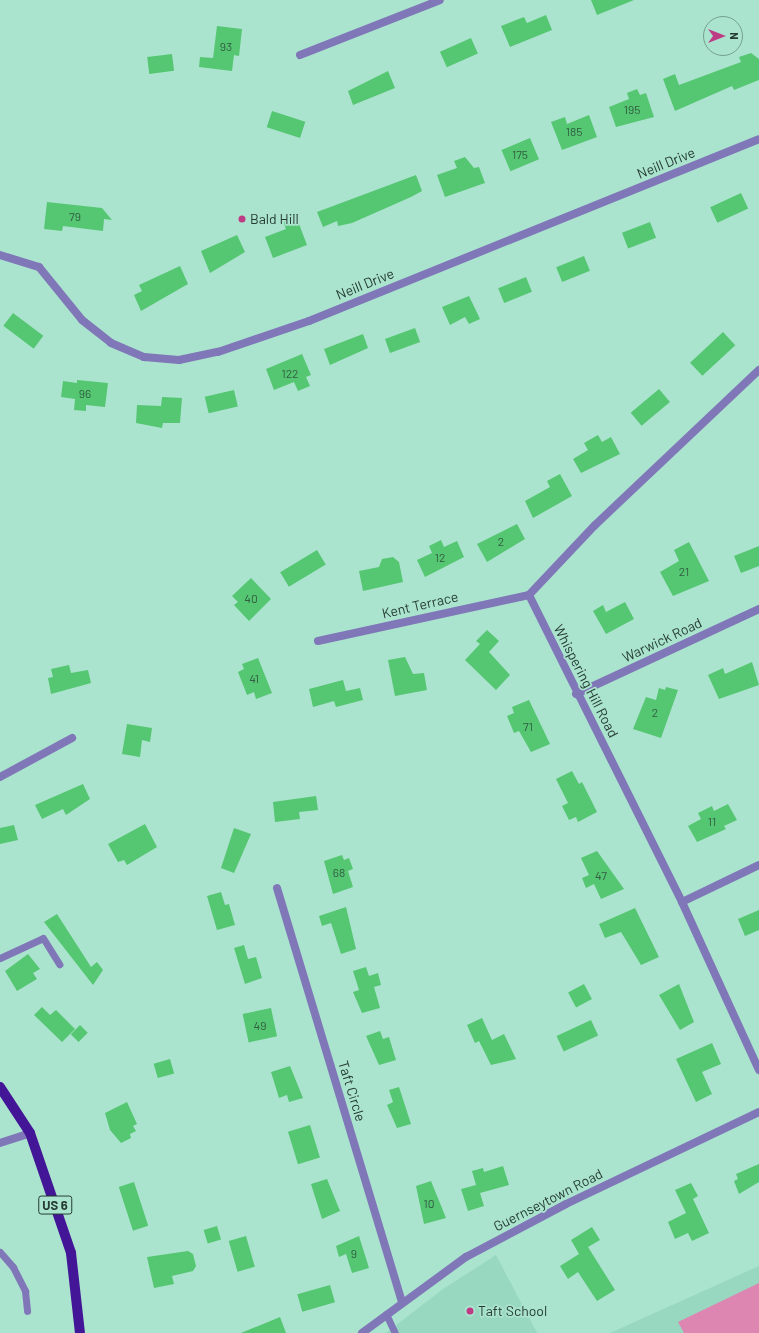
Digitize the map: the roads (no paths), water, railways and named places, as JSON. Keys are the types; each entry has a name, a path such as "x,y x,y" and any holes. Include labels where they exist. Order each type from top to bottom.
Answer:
{"main road":[{"name":"US 6","path":"0,1087 30,1133 71,1252 80,1333"}],"street":[{"path":"300,54 440,0"},
{"name":"Neill Drive","path":"0,256 39,267 82,320 111,343 144,357 179,360 218,352 309,321 759,139"},
{"path":"528,595 595,525 759,370"},
{"name":"Kent Terrace","path":"318,641 528,595"},
{"name":"Whispering Hill Road","path":"528,595 576,694 682,902 759,1070"},
{"name":"Warwick Road","path":"576,694 759,609"},
{"path":"0,777 72,738"},
{"path":"682,902 759,865"},
{"name":"Taft Circle","path":"277,888 402,1301"},
{"name":"Guernseytown Road","path":"362,1333 402,1301 466,1257 526,1225 759,1112"},
{"path":"0,1142 30,1133"}],"lane":[{"path":"0,958 43,938 59,964"},
{"path":"0,1252 13,1267 25,1291 27,1311"},
{"path":"386,1314 395,1333"}],"place":[{"name":"Bald Hill","path":"242,219"},
{"name":"Taft School","path":"470,1311"}]}
